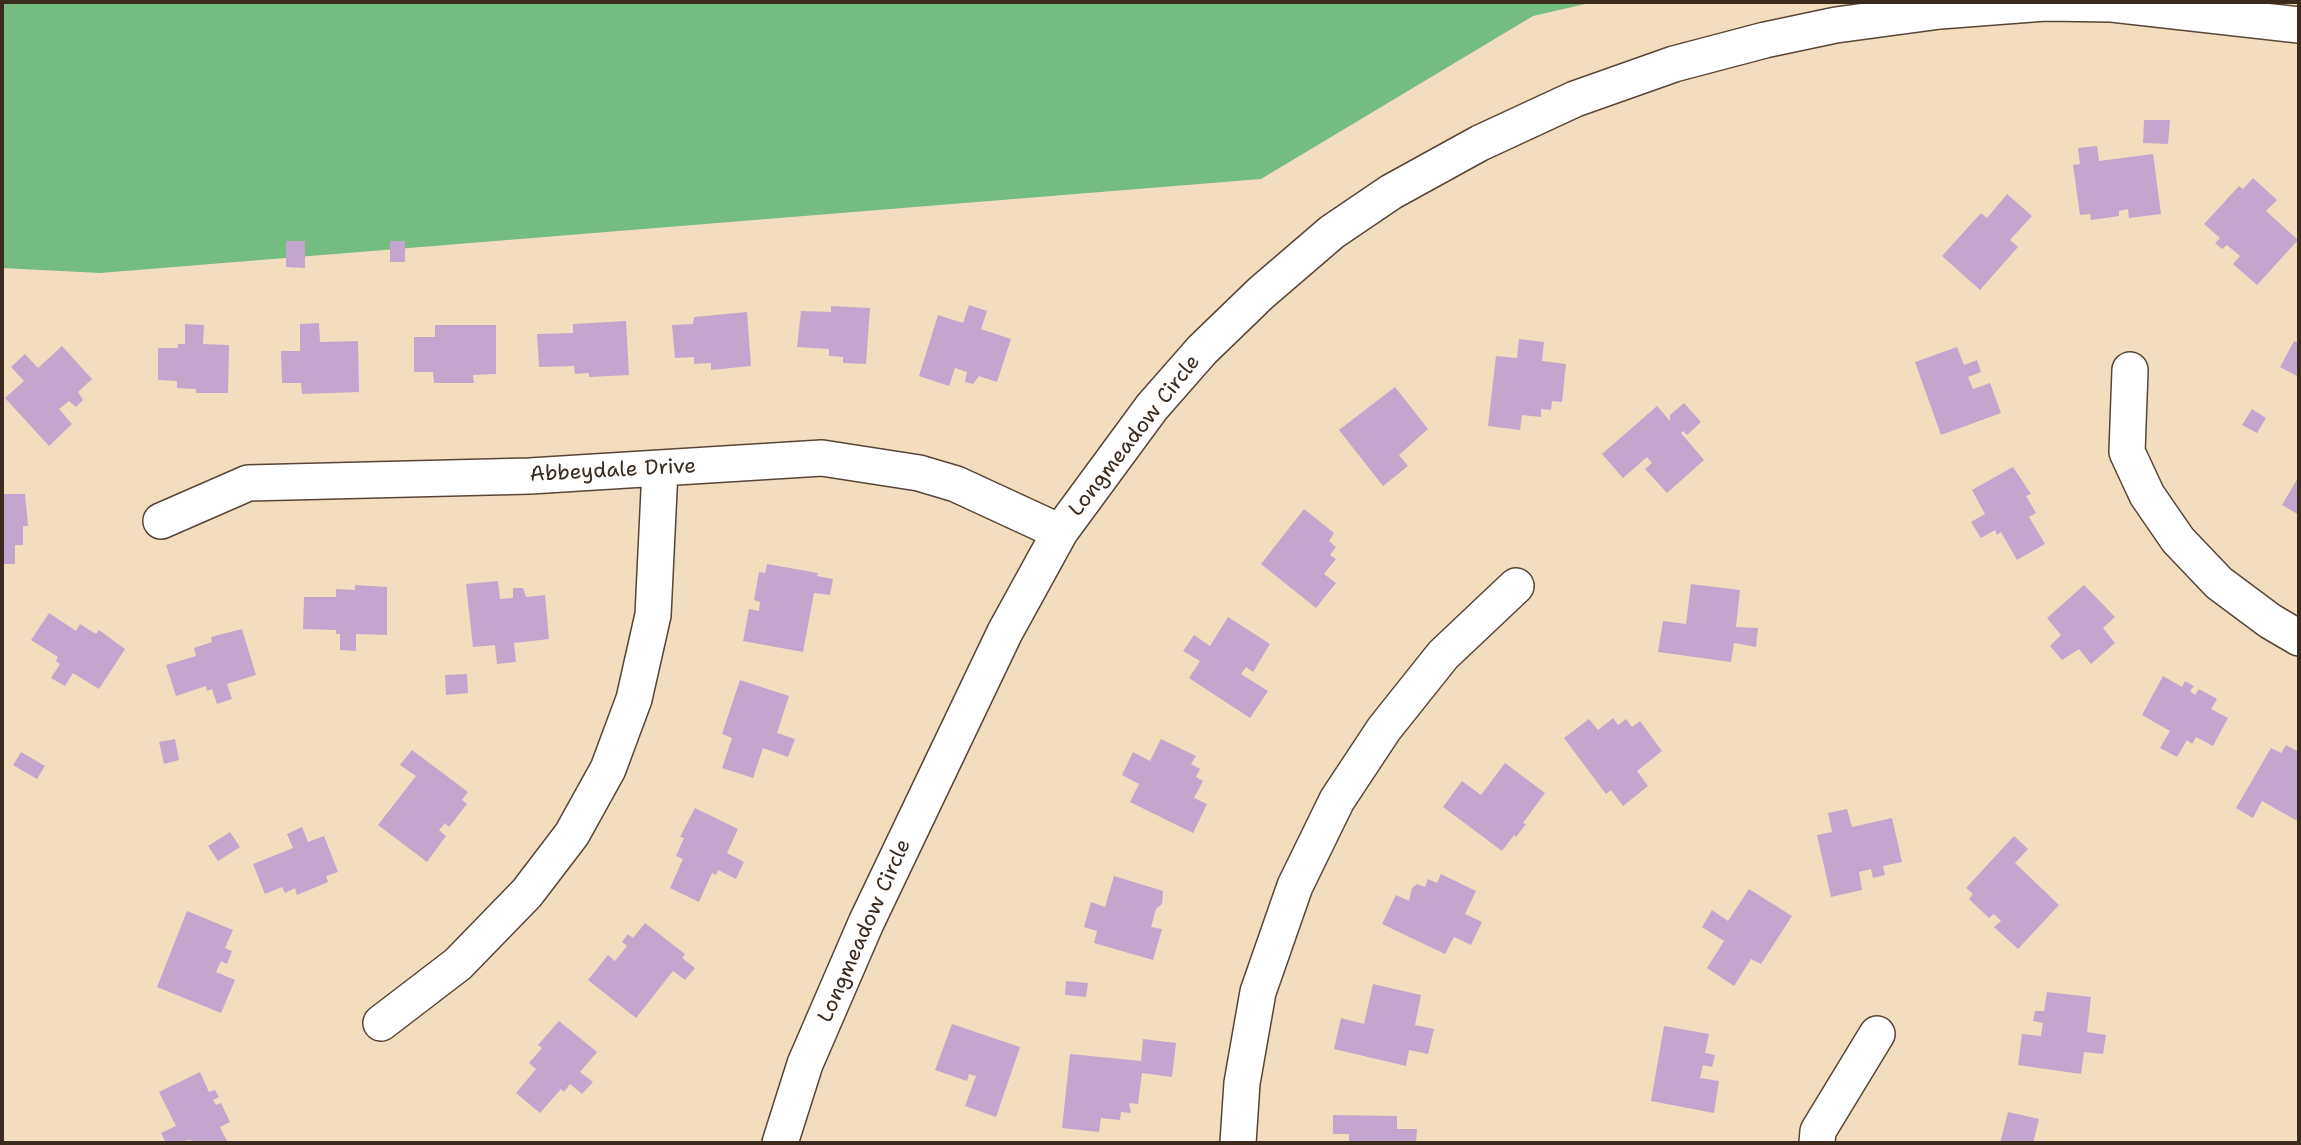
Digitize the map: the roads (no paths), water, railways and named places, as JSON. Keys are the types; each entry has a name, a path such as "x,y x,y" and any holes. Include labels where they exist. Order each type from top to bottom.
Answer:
{"street":[{"name":"Longmeadow Circle","path":"780,1143 806,1064 866,923 1005,632 1060,532 1152,407 1202,350 1261,293 1332,232 1391,192 1480,143 1575,100 1674,64 1765,40 1836,25 1940,11 2045,3 2112,4 2299,25"},
{"path":"2130,370 2127,452 2147,495 2178,540 2219,583 2270,621 2299,638"},
{"name":"Abbeydale Drive","path":"161,521 247,483 660,470 822,458 864,462 956,484 1060,532"},
{"path":"381,1023 458,964 527,893 572,834 608,769 634,699 653,615 660,470"},
{"path":"1238,1143 1242,1083 1258,992 1295,887 1337,800 1384,729 1443,655 1516,586"},
{"path":"1817,1143 1818,1131 1877,1034"}]}
